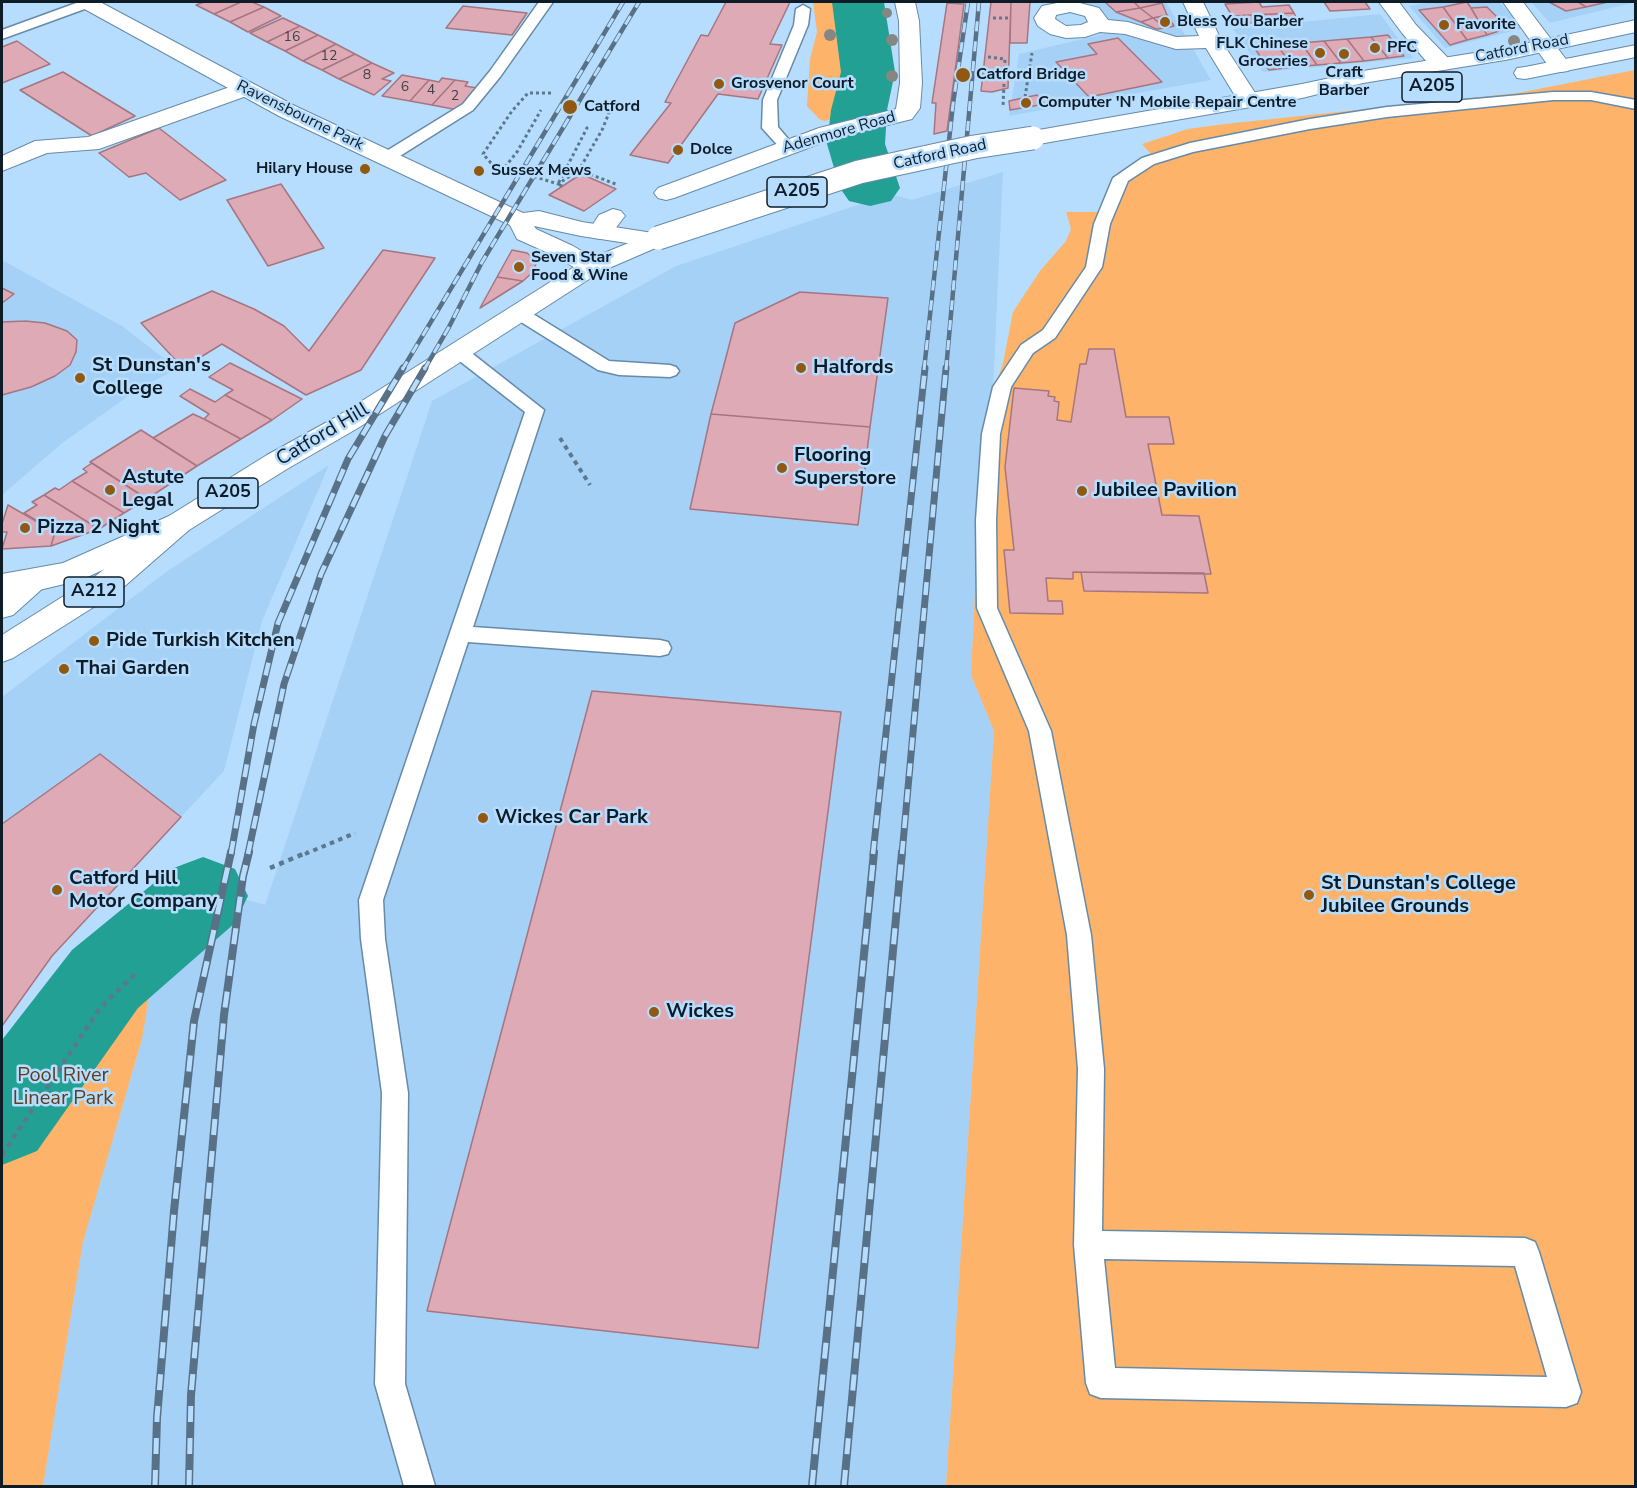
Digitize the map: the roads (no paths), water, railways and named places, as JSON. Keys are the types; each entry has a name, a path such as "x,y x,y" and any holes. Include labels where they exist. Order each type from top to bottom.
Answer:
{"main road":[{"name":"Ravensbourne Park","path":"87,2 244,89 520,221 539,218 607,224 656,239"},
{"name":"Adenmore Road","path":"666,193 827,133 904,114 909,108 912,83 909,21 905,2"},
{"path":"1193,2 1212,42 1248,99"},
{"path":"1389,2 1409,29 1441,64"},
{"path":"1513,2 1560,66"},
{"path":"1057,30 1076,33 1092,29 1097,25 1128,28 1176,43 1212,42"},
{"name":"Catford Road","path":"591,267 656,239 859,172 974,147 1248,99 1302,92 1362,77 1546,46 1611,31 1635,28"},
{"name":"Catford Road","path":"1504,77 1635,51"},
{"name":"Catford Road","path":"1302,92 1378,92 1473,82"},
{"path":"2,164 43,146 91,144 244,89"},
{"name":"Ravensbourne Park","path":"520,221 526,234 591,267"},
{"name":"Catford Hill","path":"2,651 108,583 179,524 277,462 348,422 591,267"},
{"name":"A205","path":"2,585 70,572 179,524"},
{"path":"2,607 31,581"}],"lane":[{"path":"2,35 87,2"},
{"path":"386,158 468,107 495,74 546,2"},
{"path":"787,147 770,128 770,100 801,25 803,9"},
{"path":"1088,1245 1525,1252 1566,1392 1101,1383 1088,1245 1090,1069 1079,935 1040,731 987,608 986,520 990,445 1002,387 1027,349 1049,334 1094,267 1102,224 1121,178 1148,161 1190,148 1310,124 1468,103 1514,98 1591,96 1635,105"},
{"path":"519,313 604,366 619,369 670,371"},
{"path":"419,1486 390,1384 394,1093 373,939 370,900 535,410 458,351"},
{"path":"460,634 660,648"}],"waterway":[{"path":"858,2 868,72 859,110 856,144 870,188"},
{"path":"2,1118 105,979 203,896"}],"railway":[{"path":"402,370 623,2"},
{"path":"424,370 482,262 639,2"},
{"path":"924,370 953,104 968,2"},
{"path":"946,370 979,2"},
{"path":"231,854 254,724 278,623 348,459 403,368"},
{"path":"248,854 284,684 321,574 385,436 425,368"},
{"path":"873,854 925,368"},
{"path":"902,854 946,368"},
{"path":"155,1486 157,1418 174,1211 194,1021 231,852"},
{"path":"189,1486 191,1395 224,1015 243,876 249,852"},
{"path":"812,1486 874,852"},
{"path":"844,1486 902,852"}],"place":[{"name":"Bless You Barber","path":"1165,22"},
{"name":"Favorite","path":"1444,25"},
{"name":"PFC","path":"1375,48"},
{"name":"FLK Chinese Groceries","path":"1320,53"},
{"name":"Craft Barber","path":"1344,54"},
{"name":"Catford Bridge","path":"963,75"},
{"name":"Grosvenor Court","path":"719,84"},
{"name":"Computer 'N' Mobile Repair Centre","path":"1026,103"},
{"name":"Catford","path":"570,107"},
{"name":"Dolce","path":"678,150"},
{"name":"Hilary House","path":"365,169"},
{"name":"Sussex Mews","path":"479,171"},
{"name":"Seven Star Food & Wine","path":"519,267"},
{"name":"Halfords","path":"801,368"},
{"name":"St Dunstan's College","path":"80,378"},
{"name":"Flooring Superstore","path":"782,468"},
{"name":"Astute Legal","path":"110,490"},
{"name":"Jubilee Pavilion","path":"1082,491"},
{"name":"Pizza 2 Night","path":"25,528"},
{"name":"Pide Turkish Kitchen","path":"94,641"},
{"name":"Thai Garden","path":"64,669"},
{"name":"Wickes Car Park","path":"483,818"},
{"name":"Catford Hill Motor Company","path":"57,890"},
{"name":"St Dunstan's College Jubilee Grounds","path":"1309,895"},
{"name":"Wickes","path":"654,1012"}],"park label":[{"name":"Pool River Linear Park","path":"63,1088"}]}
